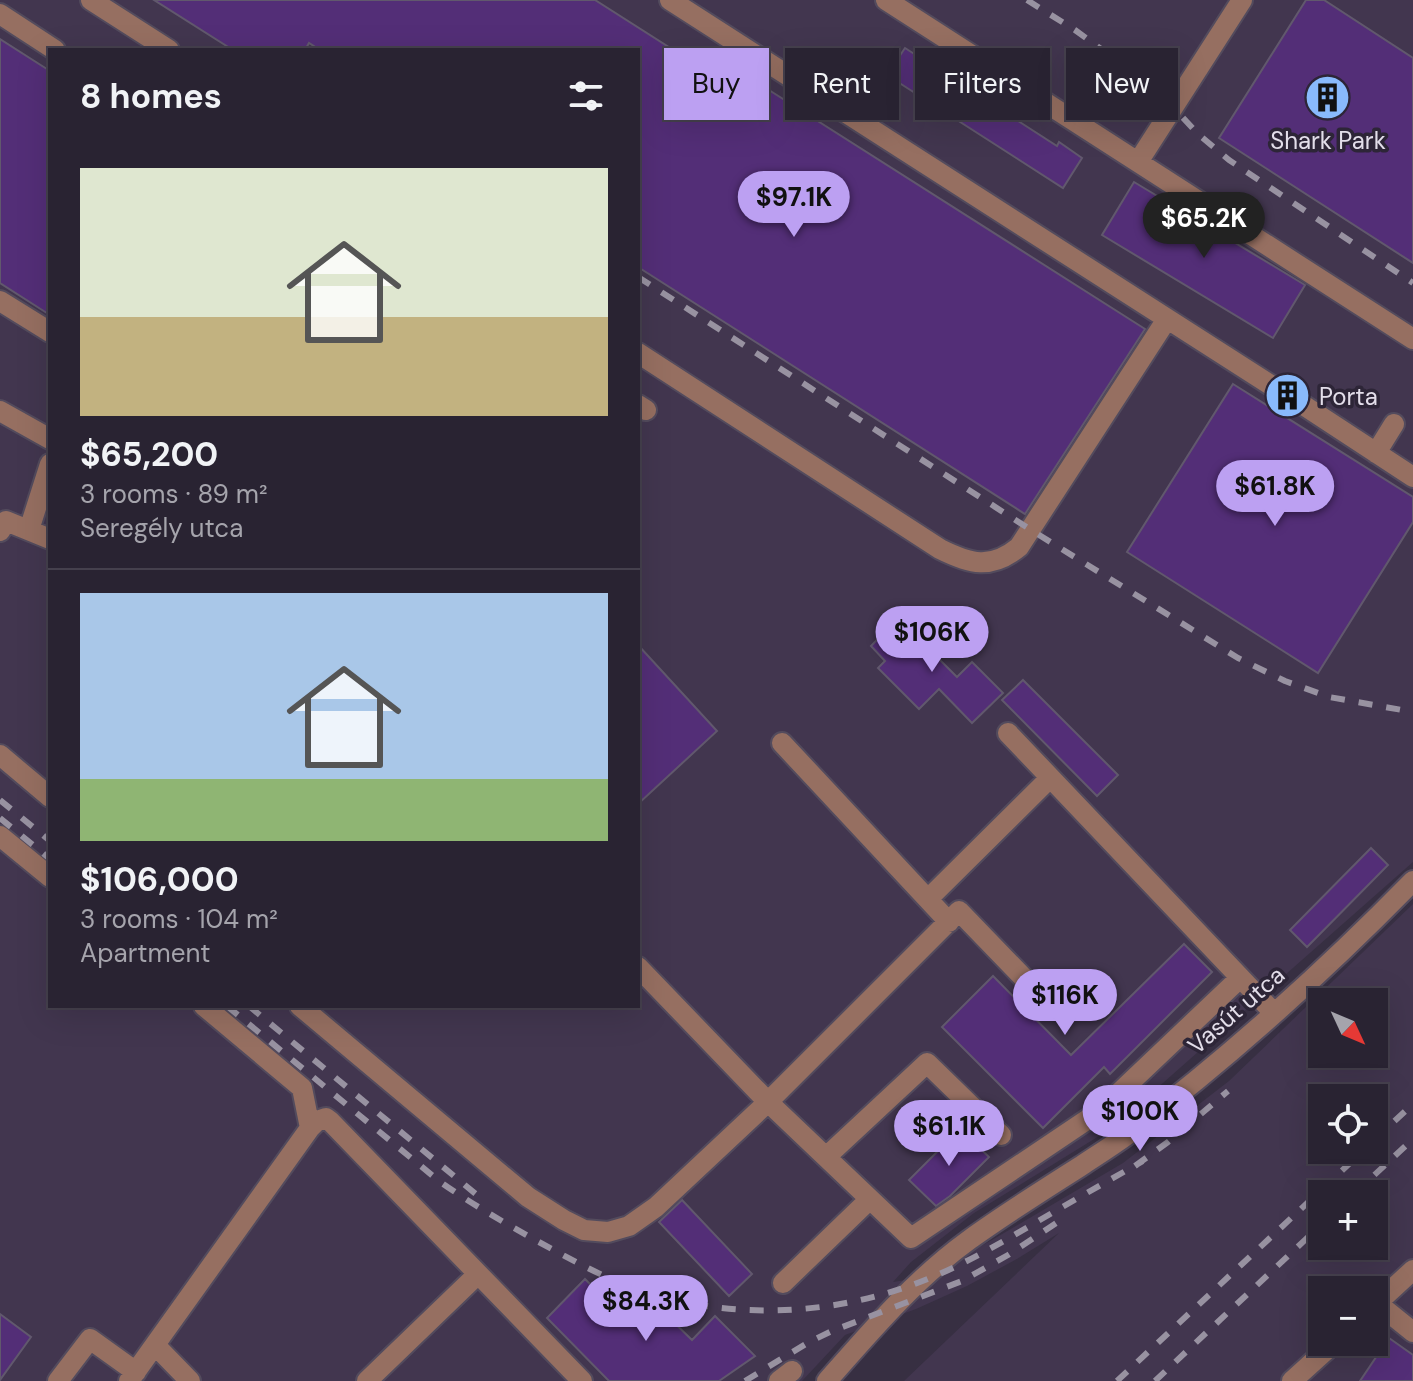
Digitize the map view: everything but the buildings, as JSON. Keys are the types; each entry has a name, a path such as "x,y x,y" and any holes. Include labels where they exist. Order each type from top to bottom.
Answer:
{"street":[{"path":"91,0 166,48"},
{"path":"670,0 1413,477"},
{"path":"886,0 1413,339"},
{"path":"1138,162 1242,0"},
{"path":"0,14 52,48"},
{"path":"0,301 48,331"},
{"path":"640,354 940,549 977,563 1008,556 1019,547 1167,319"},
{"path":"0,411 48,438"},
{"path":"1376,453 1394,424"},
{"path":"29,530 48,470"},
{"path":"0,531 6,521 48,538"},
{"path":"1008,733 1274,1013"},
{"path":"782,743 949,922"},
{"path":"0,755 48,795"},
{"path":"928,899 1050,778"},
{"path":"0,836 48,875"},
{"name":"Vasút utca","path":"827,1381 891,1309 967,1241 1124,1137 1274,1013 1413,881"},
{"path":"302,1008 528,1197 584,1230 608,1232 629,1226 656,1207 768,1102 959,911 1046,1001"},
{"path":"640,969 768,1102 911,1238 1100,1111 1240,978"},
{"path":"206,1008 302,1088 310,1128"},
{"path":"826,1157 927,1063 1001,1135"},
{"path":"58,1381 90,1339 132,1376 310,1128 326,1118 582,1381"},
{"path":"783,1283 870,1199"},
{"path":"1388,1292 1413,1270"},
{"path":"367,1381 478,1274"},
{"path":"1388,1314 1413,1332"},
{"path":"155,1345 190,1381"},
{"path":"1292,1381 1320,1356"}],"shaded area":[{"path":"0,0 1413,0 1413,862 1112,1128 974,1213 911,1262 893,1282 940,1267 1123,1163 1229,1081 1308,1005 1308,1068 1388,1068 1388,988 1326,988 1413,904 1413,1381 904,1381 1059,1233 967,1286 845,1335 802,1381 0,1381"}],"railway":[{"path":"1027,0 1126,67 1229,160 1413,283"},
{"path":"640,278 1031,530 1238,658 1285,681 1329,697 1413,712"},
{"path":"0,800 48,839"},
{"path":"0,818 48,857"},
{"path":"229,1008 439,1181 463,1197 601,1274 659,1296 696,1304 734,1309 810,1308 884,1294 935,1276 977,1256 1143,1161"},
{"path":"251,1008 483,1200"},
{"path":"1135,1166 1228,1091"},
{"path":"1388,1127 1413,1104"},
{"path":"1369,1180 1413,1139"},
{"path":"1117,1381 1349,1164"},
{"path":"745,1381 832,1331 962,1281 1064,1218"},
{"path":"1155,1381 1308,1237"}],"place":[{"name":"Shark Park","path":"1328,98"},
{"name":"Porta","path":"1288,396"}]}
